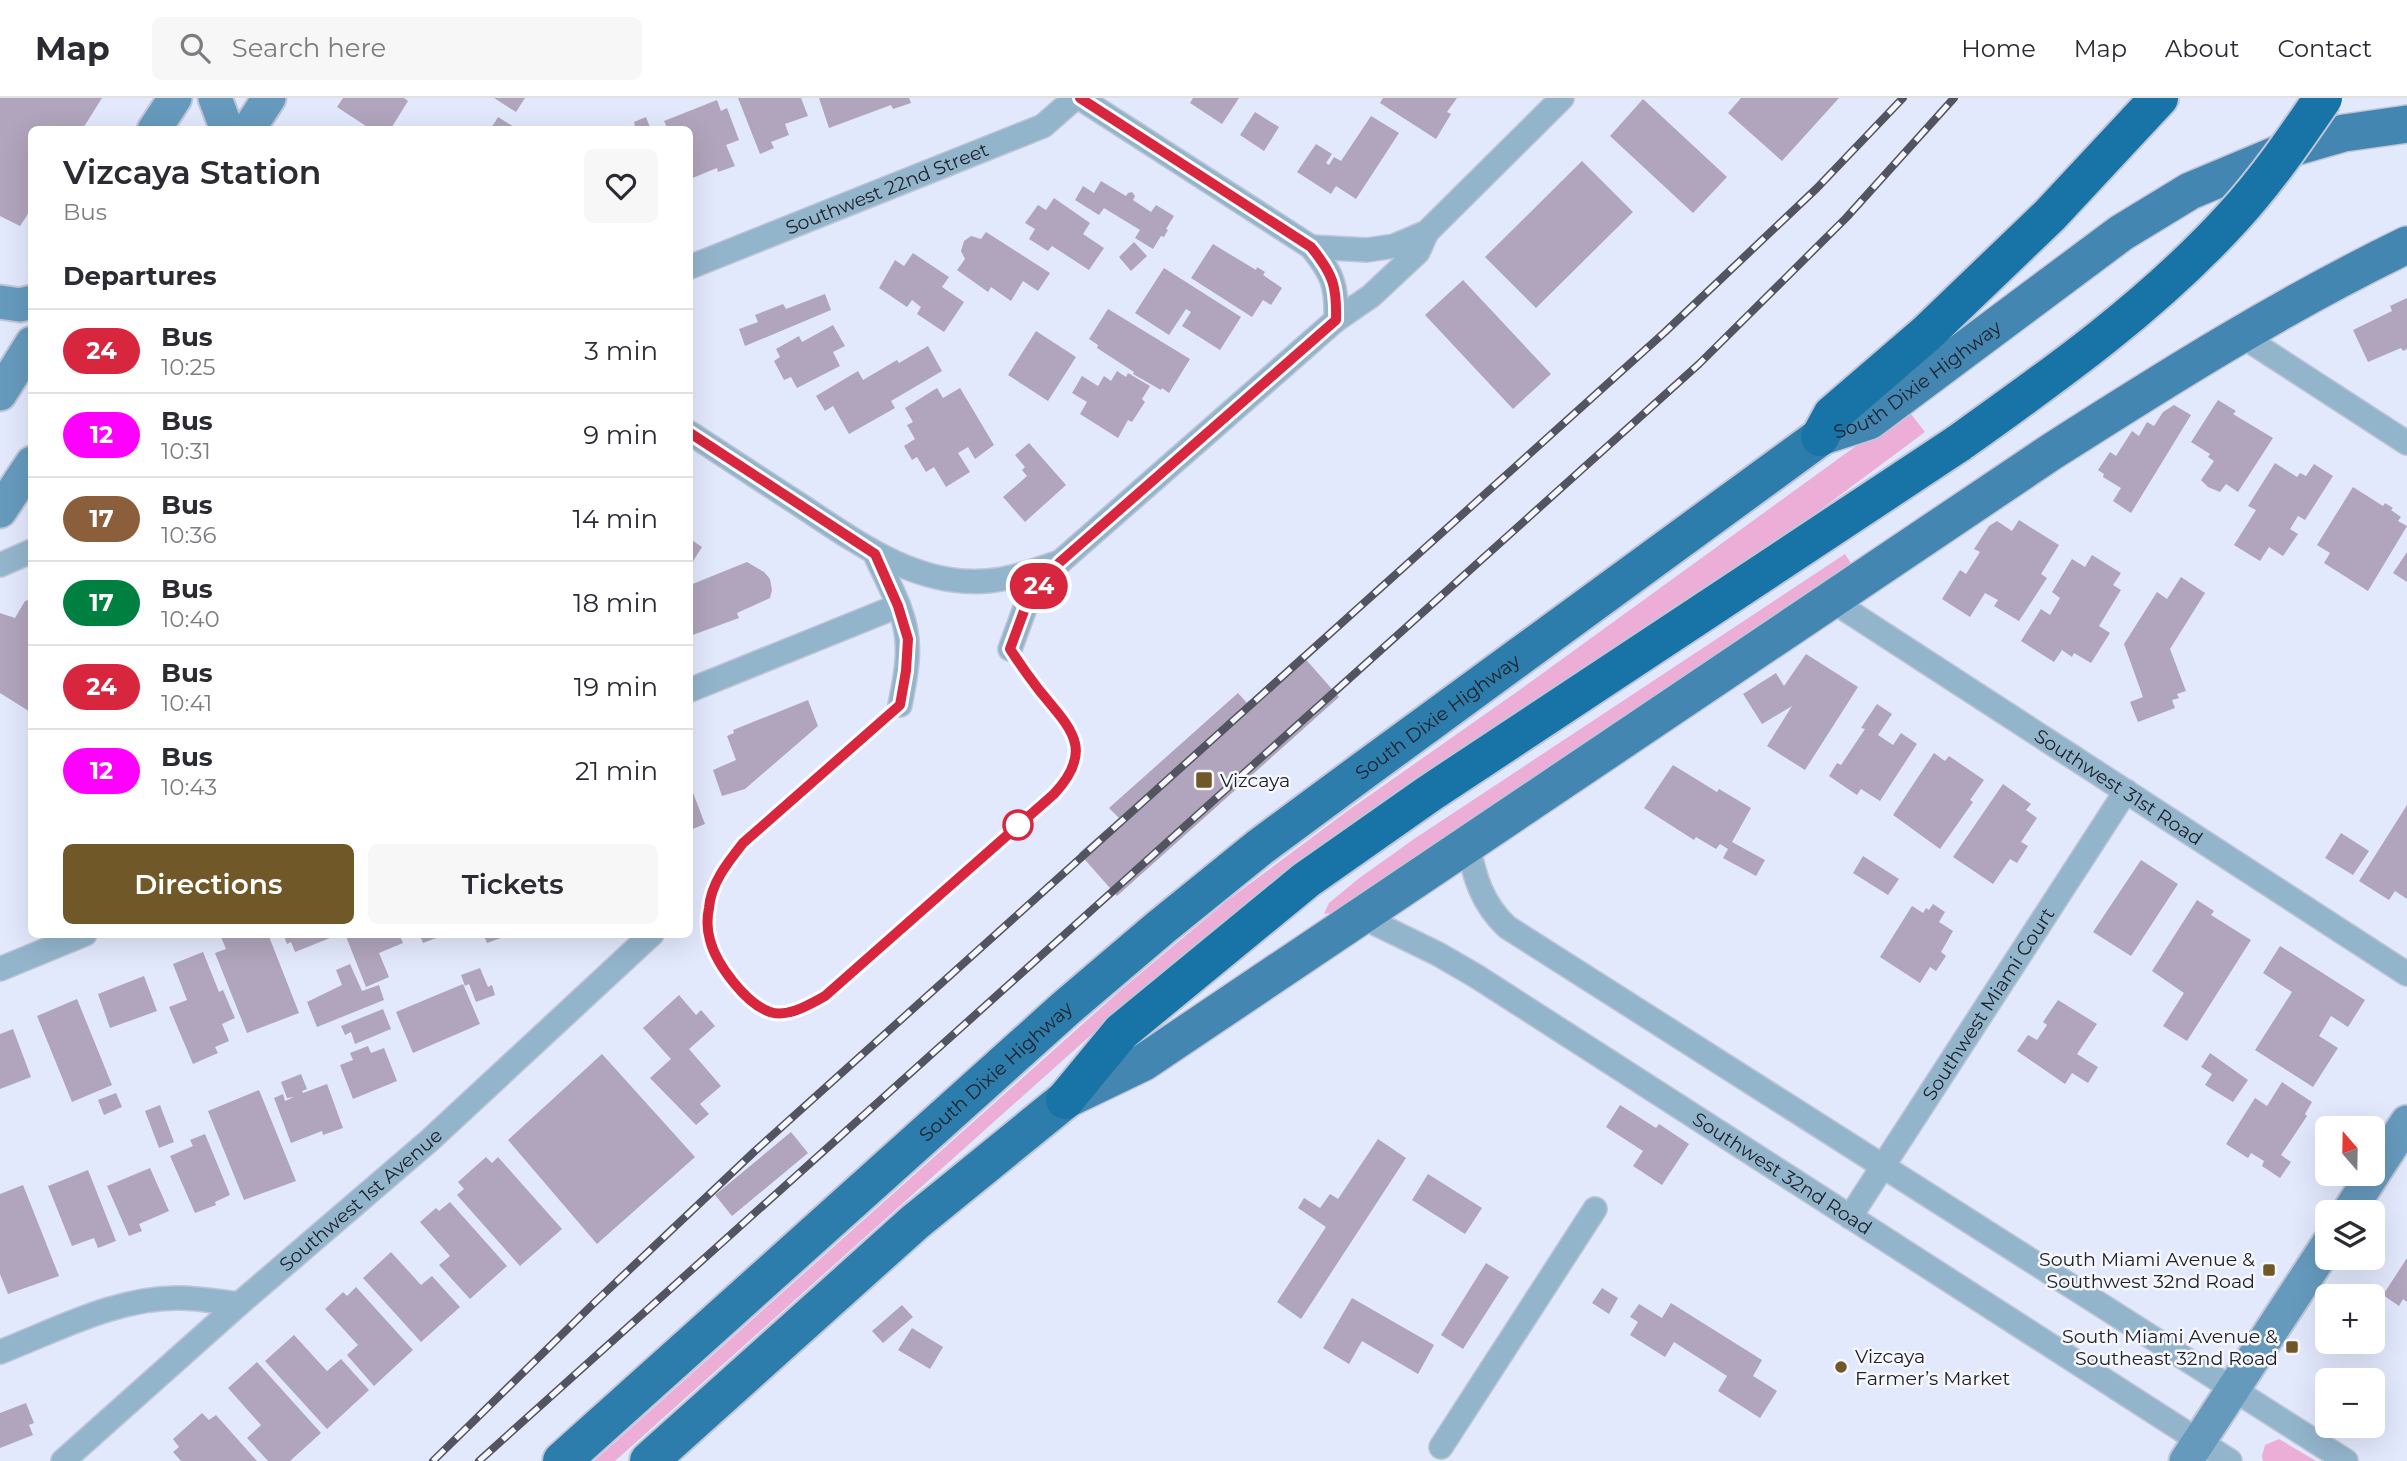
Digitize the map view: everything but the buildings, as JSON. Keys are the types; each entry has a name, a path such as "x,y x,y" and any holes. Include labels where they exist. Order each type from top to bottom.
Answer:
{"highway":[{"path":"1820,438 1832,415 1926,334 2040,225 2160,98"},
{"path":"649,1461 915,1222 1065,1100 1121,1032 1306,880 1430,793 1959,443 2105,337 2187,264 2235,215 2323,98"},
{"name":"South Dixie Highway","path":"562,1461 1066,1008 1160,928 1260,847 1335,791 1820,438"}],"main road":[{"path":"158,126 175,98"},
{"path":"215,98 226,126"},
{"path":"251,126 269,98"},
{"path":"2344,133 2407,105"},
{"name":"South Dixie Highway","path":"1820,438 1869,421 2035,296 2153,212 2190,191 2268,157 2344,133 2407,124"},
{"path":"1065,1100 1144,1062 2051,452 2239,334 2407,245"},
{"path":"0,302 20,305 28,303"},
{"path":"0,394 28,350"},
{"path":"0,511 28,469"},
{"path":"2385,1156 2407,1122"},
{"path":"2193,1451 2315,1264"}],"street":[{"path":"1078,98 1311,247 1332,276 1337,295 1336,320"},
{"name":"Southwest 22nd Street","path":"693,266 1042,126 1078,98"},
{"path":"1010,649 1028,600 1060,562 1336,320 1371,296 1418,252 1427,232 1562,98"},
{"path":"1311,247 1367,250 1394,246 1427,232"},
{"path":"2239,334 2407,443"},
{"path":"693,435 875,554 922,573 952,580 987,581 1021,575 1060,562"},
{"path":"0,565 28,553"},
{"path":"875,554 898,606 908,639 900,705"},
{"name":"Southwest 31st Road","path":"1831,600 2407,974"},
{"path":"693,689 898,606"},
{"name":"Southwest Miami Court","path":"1850,1217 2126,791"},
{"path":"1468,844 1480,891 1507,927 2346,1461"},
{"name":"Southwest 32nd Road","path":"1360,916 1476,976 1850,1217 2193,1451 2230,1461"},
{"path":"0,969 75,938"},
{"name":"Southwest 1st Avenue","path":"63,1461 239,1304 430,1140 648,938"},
{"path":"1441,1447 1595,1209"},
{"path":"0,1352 99,1313 135,1303 178,1298 239,1304"}],"shaded area":[{"path":"1907,409 1925,432 1820,510 1478,737 1363,816 1277,880 1148,984 615,1461 594,1461 1123,988 1228,900 1346,812 1521,689"},
{"path":"1845,554 1852,565 1336,912 1324,914 1329,903 1414,839"},
{"path":"2279,1439 2316,1461 2263,1461 2265,1445"}],"railway":[{"path":"433,1461 592,1305 755,1151 1665,332 1817,188 1903,98"},
{"path":"479,1461 1699,364 1846,218 1954,98"}],"bus line":[{"name":"24","path":"693,435 875,554 898,606 908,639 900,705 743,843 725,866 709,905 709,938 716,957 732,980 750,1000 771,1013 799,1010 825,996 1054,794 1073,770 1076,749 1066,722 1037,688 1010,649 1028,600 1060,562 1336,320 1337,295 1332,276 1311,247 1080,98"}],"place":[{"name":"Vizcaya","path":"1204,780"},
{"name":"South Miami Avenue & Southwest 32nd Road","path":"2269,1270"},
{"name":"South Miami Avenue & Southeast 32nd Road","path":"2292,1347"},
{"name":"Vizcaya Farmer’s Market","path":"1841,1367"}]}
